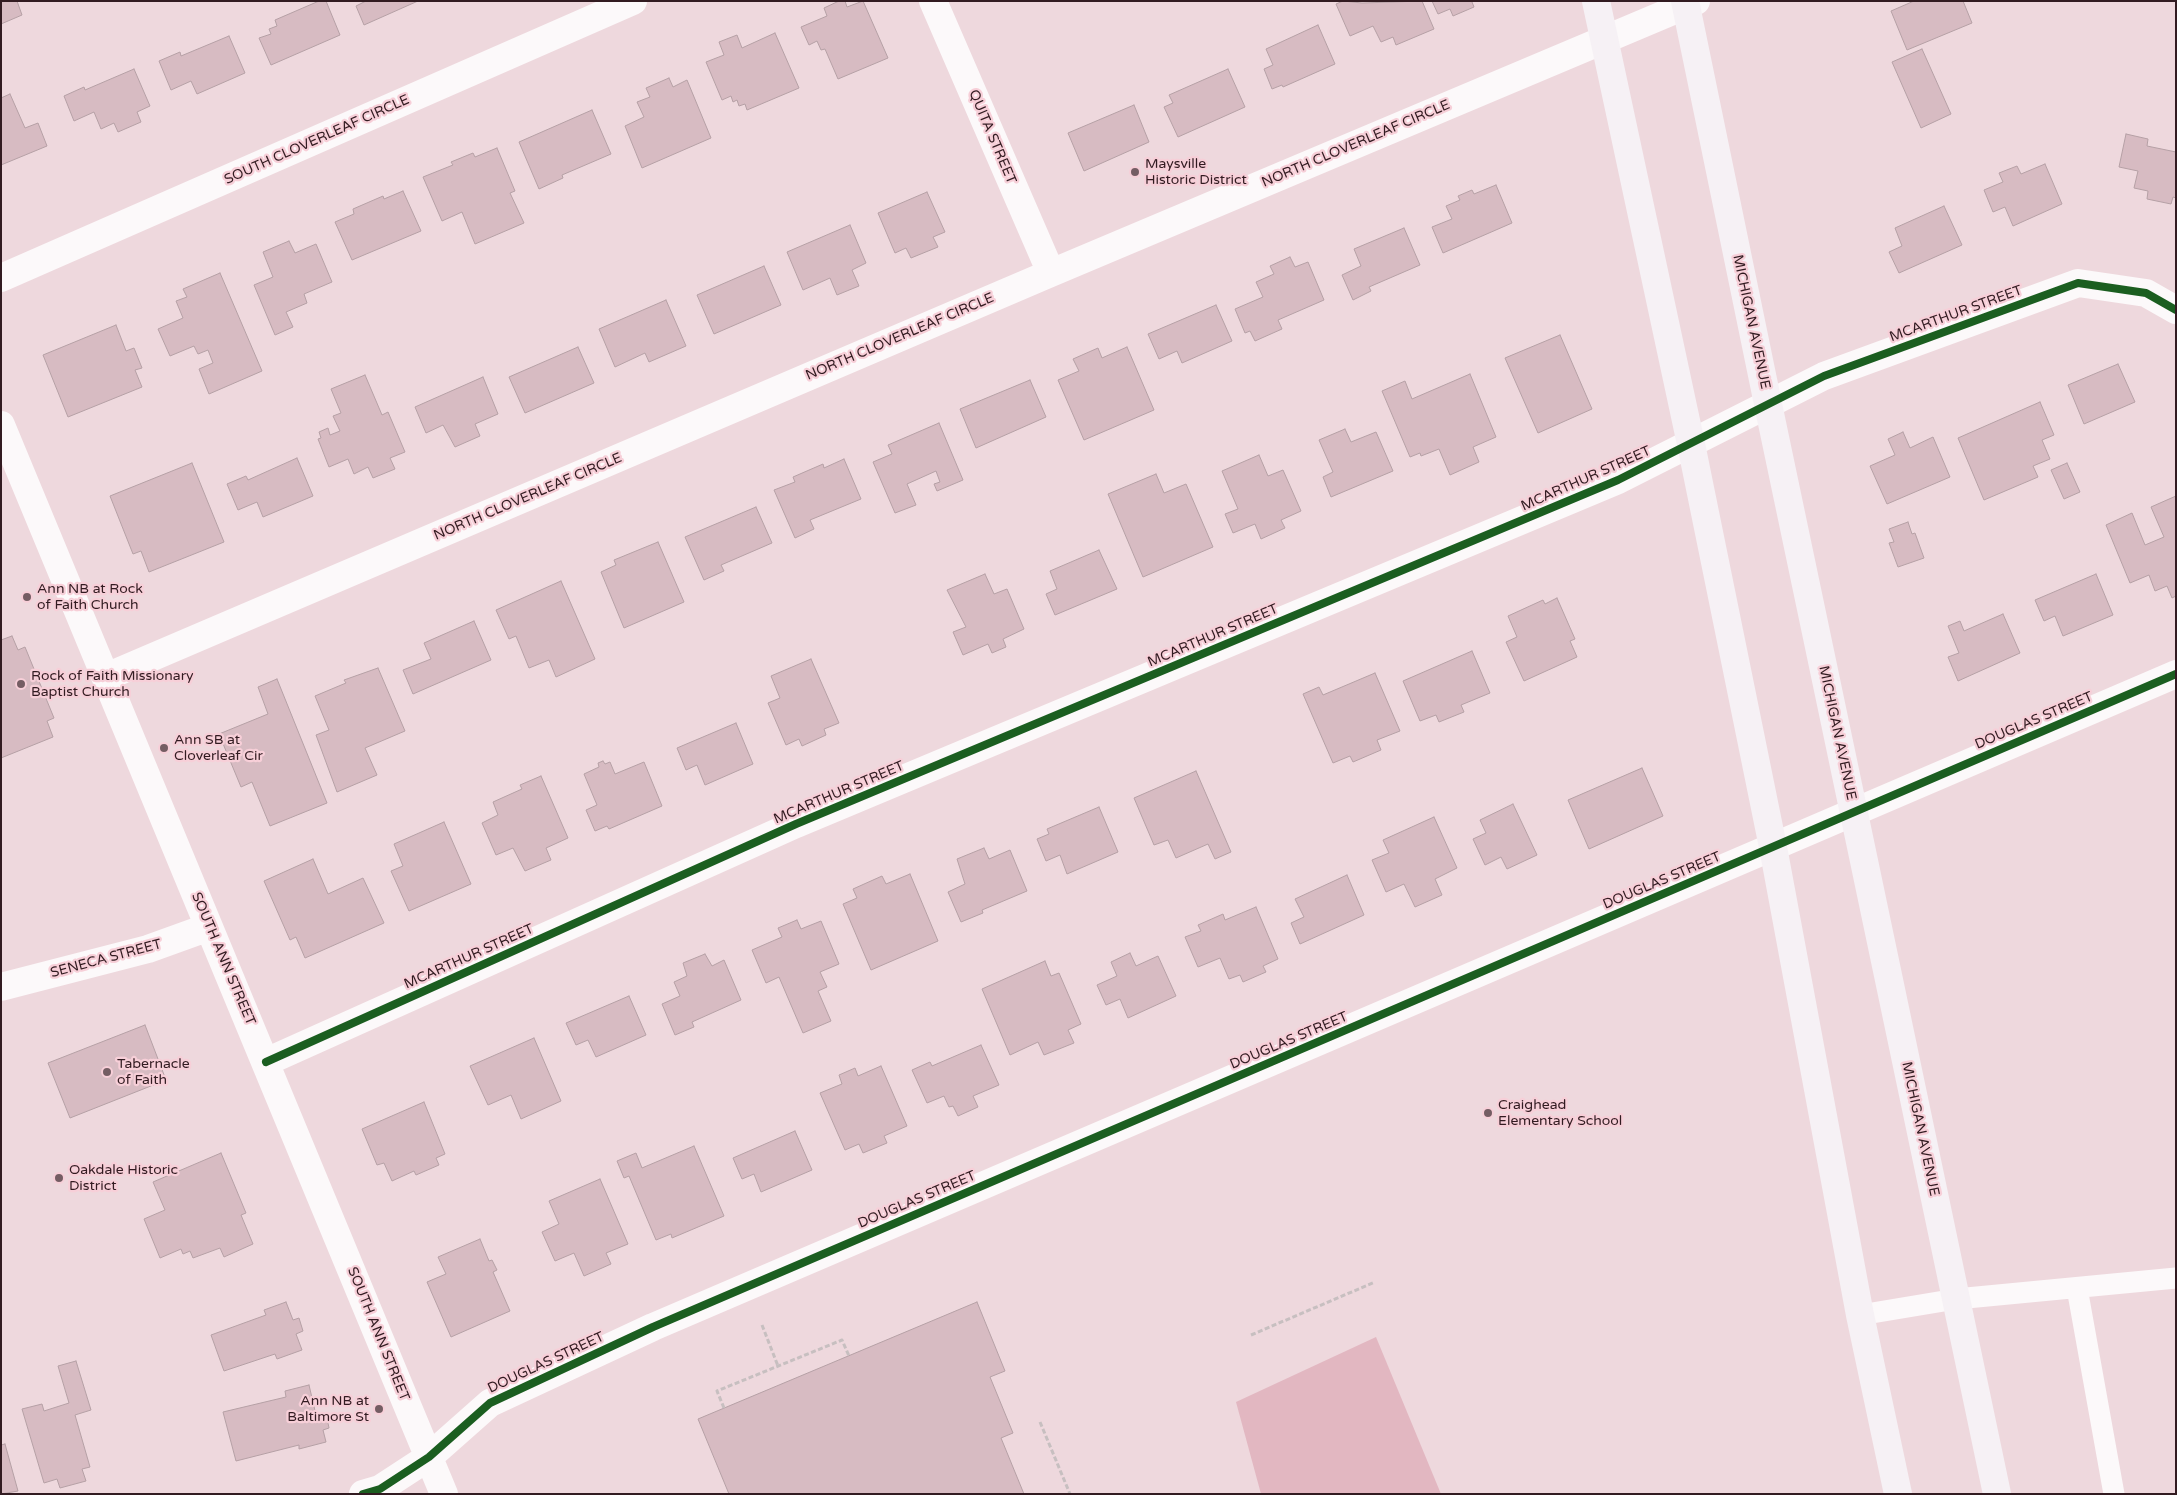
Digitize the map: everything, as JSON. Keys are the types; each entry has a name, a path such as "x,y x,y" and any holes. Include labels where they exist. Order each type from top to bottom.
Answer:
{"main road":[{"path":"1596,1 1691,444 1773,847 1860,1315 1898,1494"},
{"name":"MICHIGAN AVENUE","path":"1689,3 1768,404 1997,1494"}],"street":[{"name":"SOUTH CLOVERLEAF CIRCLE","path":"1,278 632,1"},
{"name":"QUITA STREET","path":"933,1 1051,273"},
{"name":"NORTH CLOVERLEAF CIRCLE","path":"106,677 1051,273 1689,3"},
{"name":"MCARTHUR STREET","path":"266,1062 796,824 1618,480 1824,376 2078,283 2146,293 2176,310"},
{"name":"SOUTH ANN STREET","path":"1,425 444,1494"},
{"name":"DOUGLAS STREET","path":"364,1494 380,1489 429,1457 490,1403 653,1327 2176,674"},
{"name":"SENECA STREET","path":"1,987 148,949 209,927"}],"lane":[{"path":"1860,1315 1956,1299 2176,1278"},
{"path":"2077,1288 2114,1494"}],"path":[{"path":"1251,1335 1375,1282"},
{"path":"762,1325 778,1366"},
{"path":"724,1408 717,1391 842,1340 849,1356"},
{"path":"1040,1422 1070,1494"}],"shaded area":[{"path":"1376,1337 1441,1494 1261,1494 1236,1402"}],"building":[{"path":"1,1 17,1 22,15 1,24"},
{"path":"319,1 326,1 340,35 271,65 259,38 271,34 269,29 277,26 275,20"},
{"path":"366,1 418,1 364,25 356,6"},
{"path":"839,1 845,1 847,7 863,1 888,58 838,79 825,49 821,50 817,41 809,45 801,27 827,16 824,8"},
{"path":"1343,1 1362,3 1422,1 1434,29 1396,45 1393,37 1381,42 1373,26 1350,36 1336,4"},
{"path":"1432,1 1473,1 1474,7 1453,16 1450,9 1438,14"},
{"path":"1914,1 1963,1 1972,23 1907,50 1891,11"},
{"path":"1318,25 1335,64 1283,87 1282,85 1272,89 1264,69 1273,65 1266,49"},
{"path":"775,33 799,88 747,110 745,104 739,106 737,100 733,102 731,96 722,100 706,62 724,55 719,42 737,35 742,48"},
{"path":"229,36 245,73 197,94 191,81 171,90 159,61 180,52 181,56"},
{"path":"1922,49 1951,114 1921,128 1892,62"},
{"path":"134,69 150,106 137,112 141,122 118,132 114,123 101,129 94,112 74,121 64,96 84,87 85,90"},
{"path":"1228,69 1245,107 1178,137 1164,107 1173,103 1169,95"},
{"path":"669,78 673,87 687,80 711,138 642,168 625,126 644,117 637,102 650,97 646,88"},
{"path":"10,94 25,128 38,123 47,146 1,165 1,98"},
{"path":"1134,105 1149,142 1084,171 1068,133"},
{"path":"592,110 611,154 562,175 563,178 539,189 519,142"},
{"path":"2126,134 2148,139 2147,146 2176,152 2176,198 2173,197 2171,204 2147,199 2148,191 2134,188 2138,171 2119,167"},
{"path":"497,148 515,191 510,193 524,223 475,244 462,212 442,221 423,177 453,165 451,162 473,153 475,157"},
{"path":"2045,164 2062,204 2013,226 2005,207 1993,212 1984,190 2003,182 1999,173 2017,166 2021,174"},
{"path":"1496,185 1512,223 1443,253 1432,227 1452,219 1446,206 1460,200 1458,196 1472,190 1474,194"},
{"path":"403,191 421,231 352,260 335,222 354,214 353,209 383,196 384,199"},
{"path":"927,192 945,232 933,237 938,247 911,258 906,248 895,253 878,213"},
{"path":"1944,206 1962,245 1899,273 1889,252 1902,246 1895,228"},
{"path":"850,225 866,263 852,270 859,286 837,295 830,278 803,290 787,252"},
{"path":"1404,228 1420,265 1369,287 1371,291 1353,300 1342,275 1361,266 1354,249"},
{"path":"289,241 295,253 316,244 332,282 304,294 307,303 286,312 293,327 275,335 254,285 273,277 263,252"},
{"path":"1290,257 1295,267 1308,262 1324,300 1278,320 1282,329 1255,341 1250,331 1245,333 1235,309 1263,297 1256,282 1274,274 1270,266"},
{"path":"764,266 781,305 714,334 697,295"},
{"path":"220,273 262,371 209,394 199,369 213,363 208,350 198,354 194,346 170,356 158,329 183,318 176,301 187,297 183,289"},
{"path":"666,300 686,346 649,362 645,353 615,367 599,329"},
{"path":"1216,305 1232,341 1182,363 1177,351 1159,359 1148,334"},
{"path":"116,325 126,351 134,348 142,368 135,370 142,387 68,417 43,355"},
{"path":"1560,335 1592,409 1538,433 1505,358"},
{"path":"578,347 594,383 525,413 509,377"},
{"path":"1127,347 1154,410 1084,440 1058,380 1079,371 1073,359 1098,348 1102,358"},
{"path":"2118,364 2135,402 2084,424 2068,385"},
{"path":"1470,374 1496,437 1473,447 1479,462 1450,475 1439,449 1421,456 1420,453 1410,457 1382,391 1405,381 1412,399"},
{"path":"365,375 382,415 388,412 405,452 390,458 395,469 373,478 368,467 354,474 348,459 329,467 318,439 321,438 319,432 328,428 330,435 340,431 333,416 341,413 331,389"},
{"path":"483,377 498,414 475,424 480,436 455,447 443,425 426,433 415,407"},
{"path":"1030,380 1046,417 976,448 960,409"},
{"path":"2040,402 2054,435 2042,440 2050,459 2033,466 2038,477 1984,500 1958,438"},
{"path":"939,423 963,480 937,491 934,484 940,482 936,471 907,484 916,505 895,513 873,462 892,454 888,445"},
{"path":"1345,429 1351,442 1376,432 1393,471 1331,497 1323,477 1333,472 1319,440"},
{"path":"1903,432 1910,448 1933,437 1950,477 1887,504 1870,466 1895,455 1888,439"},
{"path":"1259,455 1268,476 1283,470 1301,511 1281,520 1285,528 1261,539 1255,524 1233,533 1225,514 1238,509 1222,471"},
{"path":"297,458 313,496 263,517 257,502 238,510 227,484 246,476 248,480"},
{"path":"844,459 861,499 810,520 814,529 795,538 774,490 795,482 793,477 823,464 824,468"},
{"path":"192,463 224,542 149,572 141,551 133,554 110,496"},
{"path":"2067,463 2080,492 2064,499 2051,470"},
{"path":"1156,474 1164,493 1186,484 1213,547 1143,577 1108,494"},
{"path":"2176,496 2176,596 2172,598 2167,586 2155,591 2149,575 2130,583 2106,525 2132,513 2145,545 2164,537 2151,507"},
{"path":"756,507 772,543 721,565 724,571 704,580 685,537"},
{"path":"1908,522 1912,534 1915,533 1924,558 1898,567 1889,543 1894,542 1889,529"},
{"path":"658,542 684,602 624,628 601,572 616,565 614,560"},
{"path":"1099,550 1117,589 1055,615 1046,594 1057,589 1050,571"},
{"path":"985,574 994,594 1007,589 1024,629 1003,639 1006,647 992,653 988,644 963,655 953,632 966,627 947,590"},
{"path":"2096,574 2113,615 2063,636 2055,616 2044,621 2035,600"},
{"path":"561,581 595,659 556,677 549,660 529,668 516,636 509,639 496,610"},
{"path":"1557,598 1575,639 1570,641 1577,657 1524,681 1506,642 1517,637 1508,616 1543,600 1545,604"},
{"path":"2003,614 2020,653 1958,681 1948,657 1959,653 1948,626 1960,621 1964,631"},
{"path":"474,621 491,660 413,694 403,670 431,659 424,643"},
{"name":"Rock of Faith Missionary Baptist Church","path":"12,636 18,650 25,647 54,718 47,721 53,737 1,758 1,640"},
{"path":"1472,651 1490,693 1461,705 1464,712 1439,722 1436,715 1420,721 1403,681"},
{"path":"811,659 839,723 824,729 826,735 802,746 799,739 786,745 768,703 780,698 771,676"},
{"path":"378,668 405,731 365,748 377,775 337,792 316,735 329,730 315,696 346,683 344,680"},
{"path":"1375,673 1400,731 1377,740 1381,750 1353,762 1350,756 1333,763 1303,694 1319,687 1323,695"},
{"path":"277,679 327,803 270,826 252,782 241,787 219,734 268,714 258,687"},
{"path":"736,723 753,764 705,785 697,765 686,770 677,748"},
{"path":"603,761 605,764 610,762 615,774 644,762 662,806 609,829 607,826 595,831 586,810 597,805 584,774 599,767 598,763"},
{"path":"1642,768 1663,816 1589,849 1568,800"},
{"path":"1196,771 1231,852 1215,859 1208,844 1176,858 1168,840 1154,845 1134,798"},
{"path":"541,776 568,838 546,848 551,860 525,871 513,848 496,855 482,823 498,815 493,802 522,789 520,785"},
{"path":"1513,804 1537,855 1507,869 1501,857 1485,865 1473,839 1486,833 1480,820"},
{"path":"1099,807 1118,852 1067,874 1060,855 1046,861 1037,839 1049,834 1047,829"},
{"path":"1434,817 1457,868 1435,879 1442,895 1415,907 1404,884 1386,892 1372,860 1389,853 1383,840"},
{"path":"444,822 471,884 409,911 391,871 403,866 394,844"},
{"path":"984,848 989,859 1010,850 1027,891 982,910 983,913 961,922 948,892 965,884 957,859"},
{"path":"313,859 328,894 363,878 384,923 305,958 296,937 290,940 264,881"},
{"path":"910,874 938,941 871,970 843,904 857,898 853,889 882,876 886,884"},
{"path":"1347,875 1364,915 1300,944 1291,923 1304,917 1295,899"},
{"path":"1256,907 1278,959 1263,966 1266,972 1243,982 1240,975 1229,979 1220,958 1198,967 1185,937 1201,931 1198,925 1223,914 1225,920"},
{"path":"797,920 801,929 821,921 839,964 820,972 827,987 818,991 831,1021 803,1033 779,977 766,983 752,950 782,937 778,928"},
{"path":"1130,953 1136,966 1158,956 1176,996 1128,1018 1120,999 1106,1005 1097,985 1117,976 1111,962"},
{"path":"705,954 712,966 724,960 741,1000 692,1022 694,1027 675,1035 662,1004 680,996 674,982 687,976 683,963"},
{"path":"1045,961 1051,976 1059,973 1081,1024 1068,1030 1074,1043 1044,1055 1038,1042 1010,1055 982,989"},
{"path":"629,996 646,1035 596,1057 588,1040 576,1045 566,1023"},
{"name":"Tabernacle of Faith","path":"145,1025 166,1080 70,1118 48,1063"},
{"path":"534,1038 561,1101 521,1119 511,1095 488,1105 470,1066"},
{"path":"981,1045 999,1085 973,1096 978,1107 958,1116 953,1106 949,1107 944,1096 927,1103 912,1070 930,1062 932,1066"},
{"path":"881,1066 907,1126 884,1136 887,1143 863,1153 859,1144 845,1150 820,1093 842,1084 839,1075 855,1068 858,1076"},
{"path":"424,1102 445,1154 436,1158 439,1165 416,1175 414,1171 392,1181 384,1163 377,1165 362,1129"},
{"path":"795,1131 812,1170 761,1192 754,1174 742,1179 733,1158"},
{"path":"694,1146 724,1216 672,1238 671,1234 656,1240 629,1176 624,1178 617,1161 636,1153 642,1168"},
{"path":"221,1153 246,1213 241,1215 253,1244 224,1257 220,1248 193,1258 190,1251 183,1254 181,1249 160,1258 144,1219 165,1210 153,1182"},
{"path":"600,1179 628,1244 606,1253 611,1264 584,1276 574,1253 555,1261 542,1232 559,1224 549,1201"},
{"path":"480,1239 489,1261 492,1260 497,1270 493,1272 510,1311 451,1337 427,1282 446,1274 438,1257"},
{"path":"286,1302 293,1320 299,1318 303,1331 296,1334 302,1350 277,1359 275,1354 224,1371 211,1335 266,1315 264,1310"},
{"path":"977,1302 1005,1371 990,1377 1013,1433 1001,1438 1024,1494 729,1494 698,1419"},
{"path":"76,1361 91,1410 75,1415 90,1467 82,1469 86,1481 60,1488 57,1479 44,1483 22,1409 42,1404 44,1411 69,1403 58,1366"},
{"path":"309,1385 316,1415 326,1413 329,1428 323,1430 326,1442 299,1449 299,1445 236,1461 223,1412 286,1397 285,1391"},
{"path":"5,1444 18,1491 1,1494 1,1445"}],"cycle path":[{"path":"266,1062 796,824 1618,480 1824,376 2078,283 2146,293 2176,310"},
{"path":"363,1494 380,1489 429,1457 490,1403 653,1327 2176,674"}],"place":[{"name":"Maysville Historic District","path":"1135,172"},
{"name":"Ann NB at Rock of Faith Church","path":"27,597"},
{"name":"Rock of Faith Missionary Baptist Church","path":"21,684"},
{"name":"Ann SB at Cloverleaf Cir","path":"164,748"},
{"name":"Tabernacle of Faith","path":"107,1072"},
{"name":"Craighead Elementary School","path":"1488,1113"},
{"name":"Oakdale Historic District","path":"59,1178"},
{"name":"Ann NB at Baltimore St","path":"379,1409"}]}
